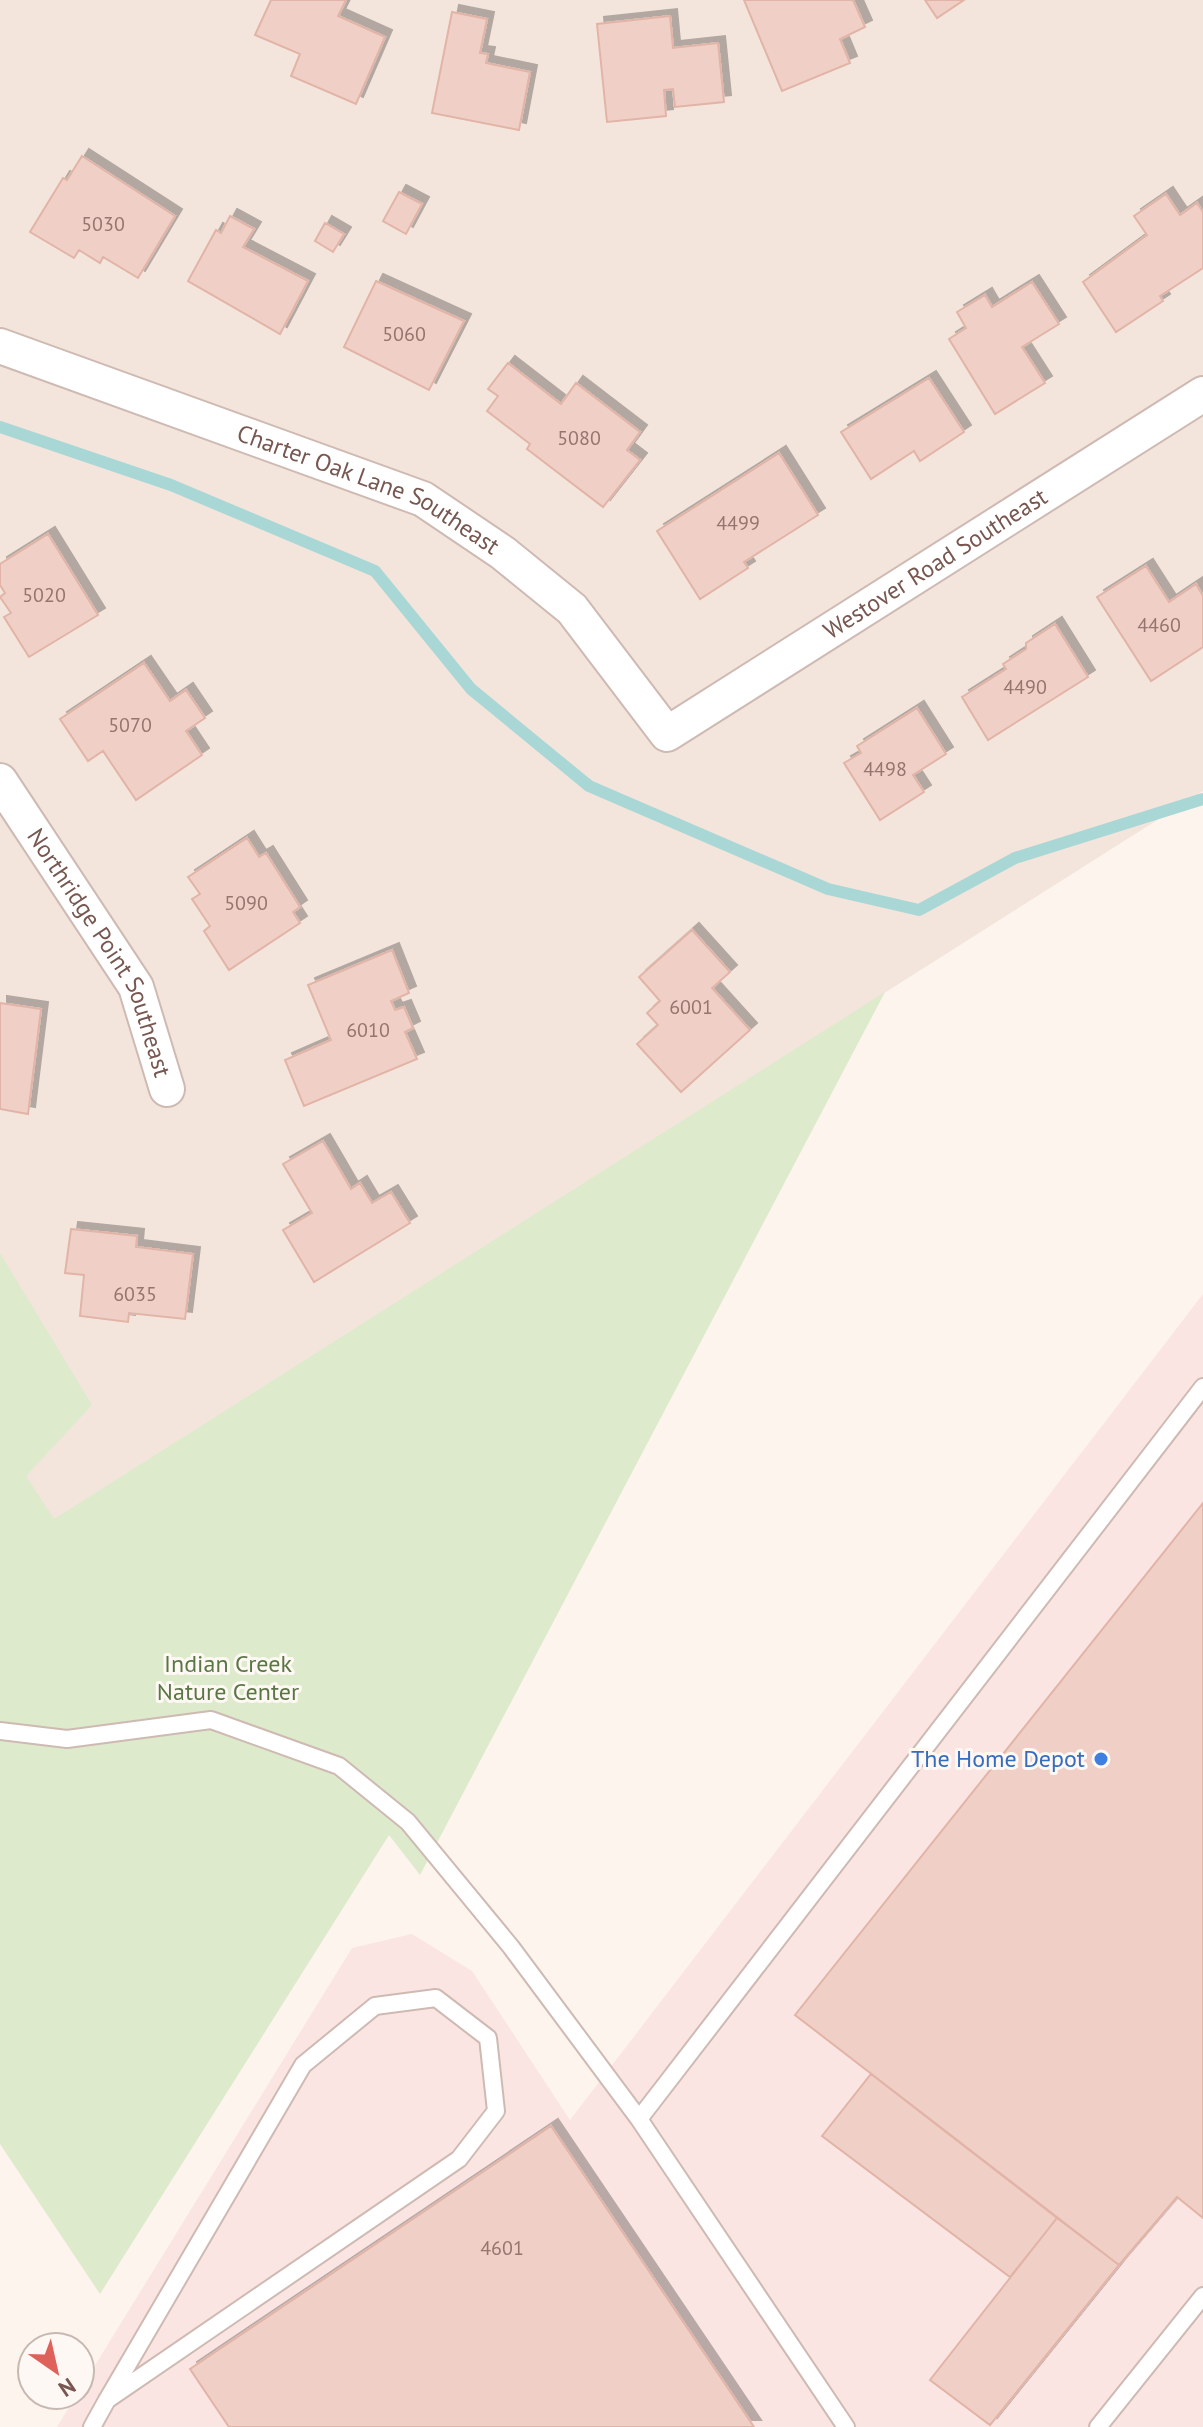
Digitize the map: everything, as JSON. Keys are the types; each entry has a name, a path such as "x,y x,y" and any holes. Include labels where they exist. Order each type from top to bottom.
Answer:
{"street":[{"name":"Charter Oak Lane Southeast","path":"0,346 423,499 503,553 572,609 667,734"},
{"name":"Westover Road Southeast","path":"667,734 1203,394"},
{"name":"Northridge Point Southeast","path":"0,781 136,987 167,1089"}],"lane":[{"path":"639,2119 1203,1387"},
{"path":"0,1731 67,1739 211,1720 339,1766 408,1822 511,1947 639,2119 846,2427"},
{"path":"92,2427 107,2400 303,2065 375,2006 436,1998 488,2038 496,2111 459,2159 107,2400"},
{"path":"1098,2427 1203,2296"}],"shaded area":[{"path":"0,0 1203,0 1203,791 53,1520 0,1435"},
{"path":"1203,1294 1203,2427 57,2427 67,2411 96,2411 96,2364 352,1948 412,1934 472,1971 570,2120"}],"green space":[{"name":"Indian Creek Nature Center","path":"885,992 420,1875 389,1835 100,2294 0,2144 0,1253 92,1405 26,1476 54,1519"}],"building":[{"path":"271,0 346,0 338,16 385,37 356,104 291,76 300,54 255,35"},
{"path":"744,0 853,0 865,27 840,39 850,63 782,91"},
{"path":"925,0 964,0 937,18"},
{"path":"452,12 487,19 480,53 488,54 486,63 530,72 519,130 432,113"},
{"path":"670,16 673,48 718,43 724,102 675,107 673,89 664,90 666,116 607,122 597,24"},
{"path":"82,156 175,216 138,278 103,257 100,263 79,250 74,258 30,232 63,178 67,180"},
{"path":"399,192 422,204 406,234 383,221"},
{"path":"1166,194 1180,215 1197,203 1203,212 1203,268 1160,296 1163,301 1116,332 1083,282 1147,235 1134,216"},
{"path":"230,216 254,229 243,247 308,281 280,334 188,281 216,230 221,233"},
{"path":"325,223 344,234 333,252 315,241"},
{"path":"376,281 464,321 429,390 344,347"},
{"path":"1032,282 1059,324 1022,347 1045,383 995,414 949,339 966,328 957,312 985,295 992,307"},
{"path":"508,363 561,404 576,383 640,432 627,450 640,460 603,507 527,449 530,444 487,411 498,396 488,389"},
{"path":"929,378 964,432 920,461 914,451 871,479 841,432"},
{"path":"779,453 818,515 744,562 748,568 700,599 657,531"},
{"path":"48,534 98,615 29,657 4,617 11,613 0,597 5,593 0,585 0,564"},
{"path":"1146,566 1169,602 1196,584 1203,596 1203,647 1151,681 1097,597"},
{"path":"1055,624 1088,677 988,740 962,697 1006,669 1003,664 1026,649 1026,643"},
{"path":"144,663 170,701 186,690 205,718 186,731 202,755 136,800 103,751 88,761 60,719"},
{"path":"917,708 946,754 913,775 924,792 880,820 844,763 861,753 857,746"},
{"path":"247,838 259,857 266,853 300,907 293,912 300,923 229,970 204,931 210,926 192,899 200,894 188,877"},
{"path":"692,930 730,972 712,988 750,1030 681,1092 637,1044 658,1025 647,1013 660,1001 639,977"},
{"path":"392,950 409,993 391,1001 395,1010 404,1007 413,1028 405,1032 417,1059 304,1106 285,1060 331,1040 308,985"},
{"path":"0,1003 41,1009 28,1114 0,1109"},
{"path":"323,1141 351,1189 360,1183 372,1203 391,1192 410,1223 314,1282 283,1230 312,1213 283,1164"},
{"path":"71,1229 137,1236 136,1247 193,1254 185,1319 129,1313 128,1322 80,1316 84,1275 65,1273"},
{"name":"The Home Depot","path":"1203,1503 1203,2218 1177,2197 1119,2265 795,2015"},
{"path":"871,2074 1057,2218 1010,2277 822,2136"},
{"path":"551,2126 754,2427 229,2427 190,2369"},
{"path":"1057,2218 1119,2265 990,2425 930,2380"}],"waterway":[{"path":"0,427 171,485 375,571 471,689 589,786 828,889 919,910 1015,858 1203,799"}],"place":[{"name":"The Home Depot","path":"1101,1759"}]}
